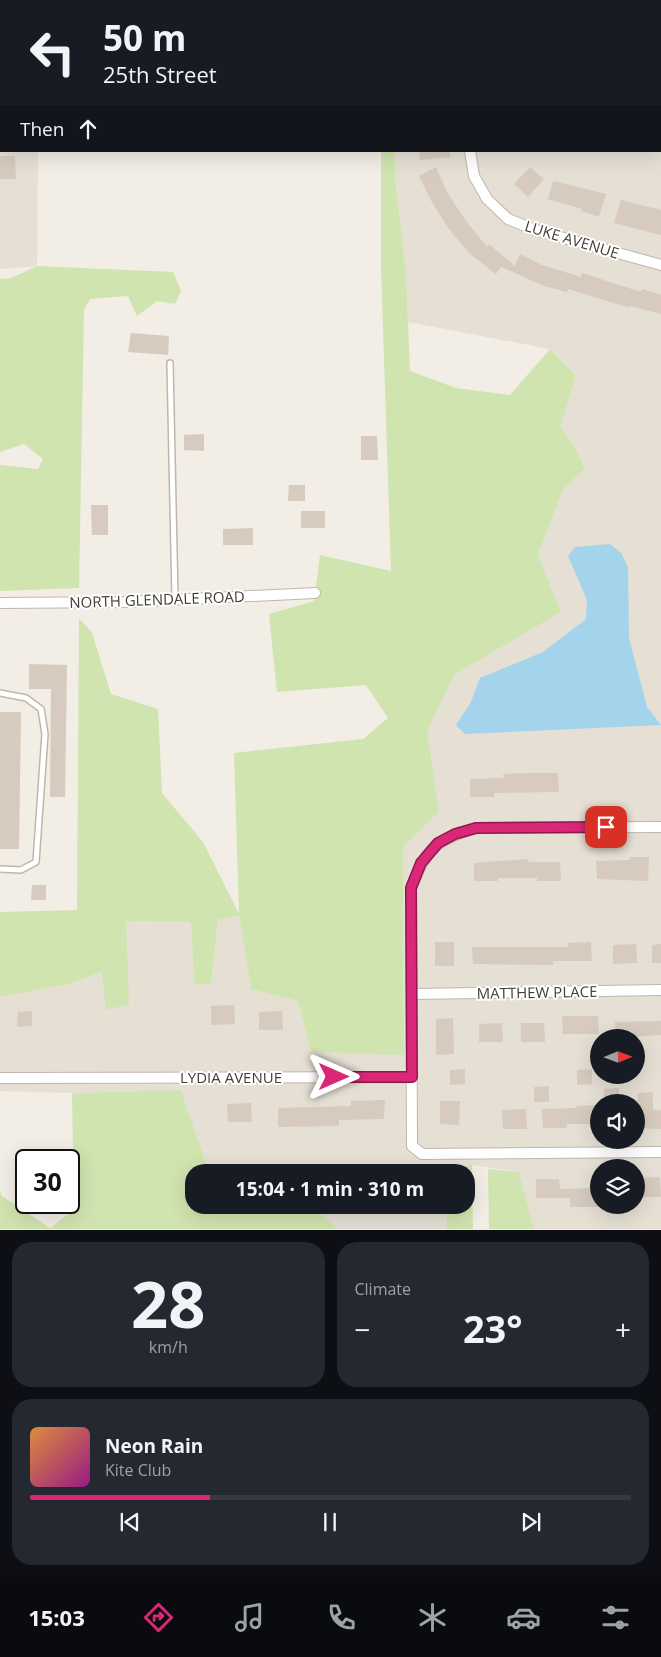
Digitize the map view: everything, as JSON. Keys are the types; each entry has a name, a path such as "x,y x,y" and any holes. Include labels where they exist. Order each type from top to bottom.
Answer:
{"street":[{"name":"LUKE AVENUE","path":"470,152 474,176 487,199 508,219 535,230 661,265"},
{"name":"NORTH GLENDALE ROAD","path":"0,603 127,602 175,598 315,593"},
{"path":"661,827 476,828 455,834 438,843 421,863 411,888 412,1146 422,1154 661,1152"},
{"name":"MATTHEW PLACE","path":"412,994 661,990"},
{"name":"LYDIA AVENUE","path":"0,1078 412,1077"}],"lane":[{"path":"170,363 175,598"},
{"path":"0,693 26,698 42,709 45,734 36,862 20,870 0,869"}],"shaded area":[{"path":"0,152 38,152 37,266 0,269"},
{"path":"395,152 661,152 661,1229 534,1229 519,1172 475,1164 206,1164 181,1090 72,1093 0,1091 0,997 65,985 102,972 125,921 191,922 194,985 211,984 218,920 239,915 251,989 298,1001 311,1052 404,1054 403,846 439,812 426,731 454,675 561,612 538,555 563,490 585,468 572,442 559,427 576,375 550,349 408,322 406,272 395,177"},
{"path":"321,1214 446,1214 447,1229 338,1229"}],"green space":[{"path":"381,152 395,152 395,177 406,272 410,371 456,388 510,395 550,349 576,375 560,427 572,442 585,468 563,490 538,555 561,612 454,675 427,731 439,812 403,846 404,1055 311,1052 298,1001 251,989 239,915 218,920 211,984 194,985 191,922 126,921 129,1004 106,1010 102,972 65,985 0,997 0,912 77,910 79,618 92,633 111,694 158,709 162,793 203,842 239,914 234,753 363,739 388,718 366,685 277,692 269,614 314,601 320,555 391,571 381,268"},
{"path":"37,266 173,272 181,291 175,304 157,301 137,316 128,296 90,299 84,310 79,588 0,591 0,465 38,469 43,459 24,444 0,452 0,279 11,278"},
{"path":"181,1090 206,1164 185,1164 185,1214 321,1214 338,1229 0,1229 0,1190 2,1196 15,1205 15,1214 29,1214 50,1228 69,1214 80,1214 80,1149 73,1149 72,1093"},
{"path":"488,1169 519,1172 534,1229 489,1229"},
{"path":"446,1214 473,1214 473,1229 447,1229"}],"water":[{"path":"610,544 621,553 628,567 629,638 647,707 661,725 465,734 456,725 471,702 480,678 543,652 586,619 587,600 568,556 575,547"}],"building":[{"path":"419,152 450,152 450,157 420,160"},
{"path":"0,156 15,156 16,179 0,179"},
{"path":"436,167 448,194 466,221 487,247 489,244 515,266 520,254 542,265 581,277 582,273 641,292 642,289 661,295 661,314 630,306 630,308 568,289 567,292 544,286 501,267 496,274 469,253 449,229 430,199 419,176"},
{"path":"530,167 544,179 528,197 514,184"},
{"path":"553,181 606,194 599,217 581,211 582,209 548,199"},
{"path":"621,200 661,210 661,235 614,223"},
{"path":"131,333 169,336 168,355 128,352"},
{"path":"204,434 204,451 184,450 184,435"},
{"path":"361,436 377,436 378,460 361,460"},
{"path":"289,485 305,485 305,501 288,501"},
{"path":"91,505 108,505 108,535 92,535"},
{"path":"301,511 325,511 325,528 301,528"},
{"path":"253,528 253,545 223,545 223,529"},
{"path":"29,664 67,665 65,797 50,797 51,689 29,689"},
{"path":"0,712 21,712 19,849 0,849"},
{"path":"558,773 559,792 494,793 494,797 470,797 470,779 504,778 503,774"},
{"path":"630,857 649,857 648,881 597,879 596,861 630,860"},
{"path":"528,859 529,862 560,862 561,881 537,881 537,878 498,878 498,881 474,881 474,863"},
{"path":"32,885 46,885 46,900 31,900"},
{"path":"435,942 454,942 454,966 435,966"},
{"path":"591,942 592,961 553,961 553,965 473,964 472,947 568,947 568,943"},
{"path":"636,944 637,963 613,964 613,945"},
{"path":"661,944 661,963 652,963 652,945"},
{"path":"234,1005 235,1024 211,1025 211,1006"},
{"path":"32,1011 32,1026 17,1027 18,1012"},
{"path":"282,1011 283,1030 259,1030 259,1012"},
{"path":"562,1016 598,1016 599,1029 590,1029 590,1034 563,1034"},
{"path":"453,1018 454,1054 436,1055 436,1019"},
{"path":"661,1021 661,1035 645,1036 645,1029 615,1029 615,1022"},
{"path":"502,1023 503,1042 479,1042 479,1024"},
{"path":"521,1023 544,1023 545,1042 521,1042"},
{"path":"465,1069 465,1084 450,1085 450,1070"},
{"path":"590,1069 590,1084 592,1084 577,1085 577,1070"},
{"path":"549,1086 549,1102 534,1102 534,1087"},
{"path":"619,1088 619,1094 604,1094 604,1089"},
{"path":"653,1092 653,1110 661,1110 661,1129 645,1128 645,1094 638,1093"},
{"path":"385,1100 384,1119 339,1120 339,1126 278,1127 278,1108 351,1106 351,1101"},
{"path":"440,1101 460,1101 459,1125 440,1124"},
{"path":"251,1103 252,1122 228,1122 227,1104"},
{"path":"590,1105 590,1124 566,1124 567,1128 543,1128 542,1109 576,1108 576,1106"},
{"path":"526,1109 527,1129 503,1129 502,1110"},
{"path":"660,1177 661,1197 645,1197 645,1178"},
{"path":"536,1179 559,1179 560,1189 590,1188 590,1207 570,1207 570,1198 536,1198"}],"route":[{"path":"334,1077 412,1077 411,888 421,863 438,843 455,834 476,828 606,827"}]}
